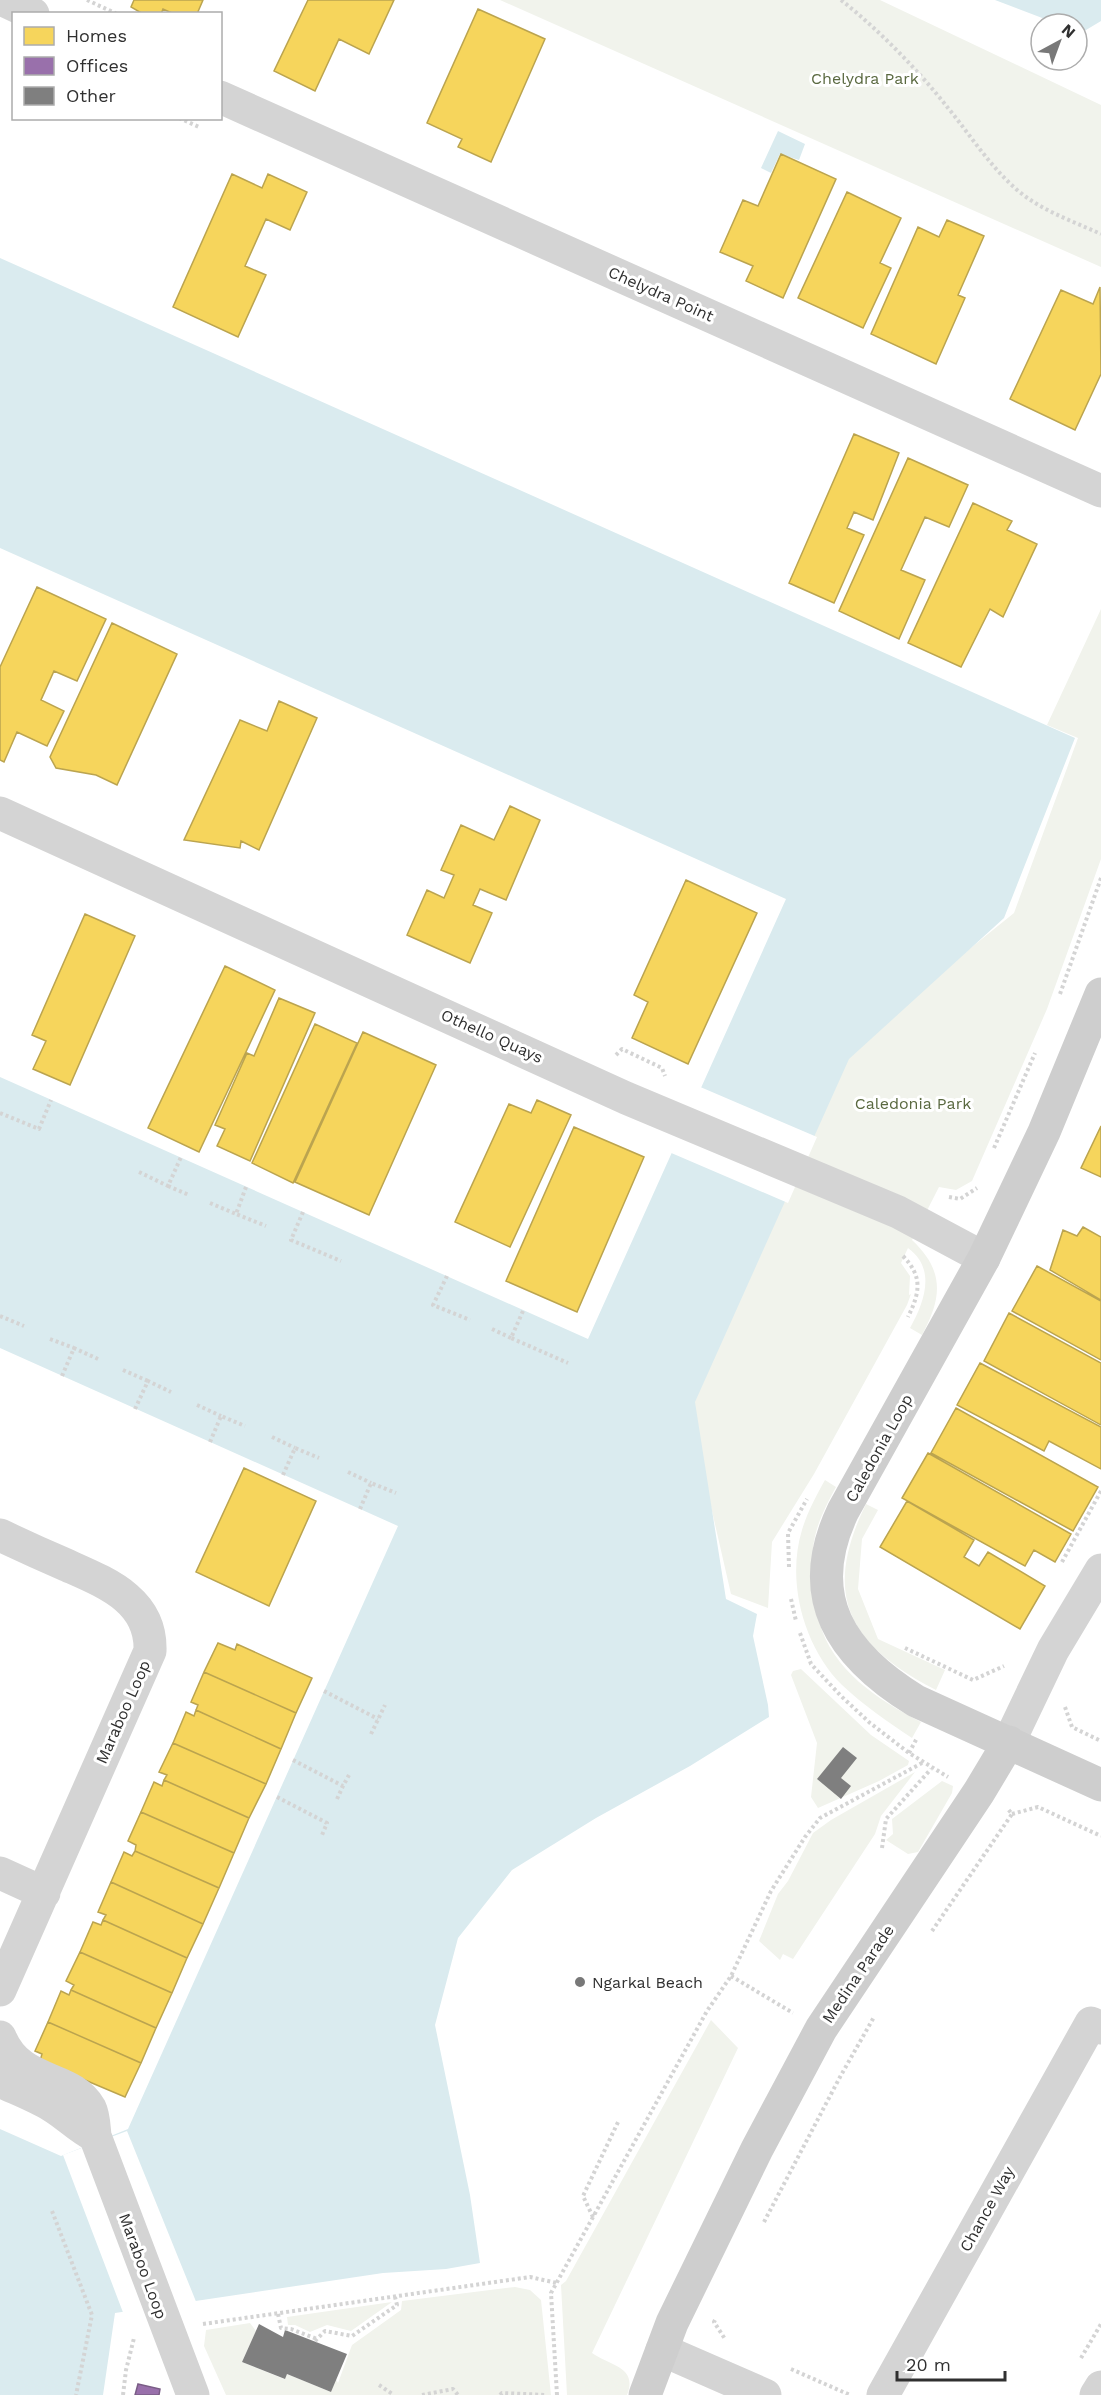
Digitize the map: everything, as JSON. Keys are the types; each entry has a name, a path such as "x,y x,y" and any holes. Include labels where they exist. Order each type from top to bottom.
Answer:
{"street":[{"path":"3,0 29,12"},
{"name":"Chelydra Point","path":"222,98 1101,491"},
{"name":"Othello Quays","path":"0,813 627,1098 898,1212 984,1258"},
{"name":"Caledonia Loop","path":"1101,994 1044,1132 984,1258 843,1511 833,1533 826,1568 832,1612 841,1633 870,1669 916,1701 1101,1785"},
{"name":"Maraboo Loop","path":"1,1993 150,1651 151,1639 147,1624 138,1609 121,1592 2,1541"},
{"name":"Medina Parade","path":"645,2395 672,2322 821,2029 979,1792 1009,1742 1053,1650 1101,1569"},
{"path":"0,1873 44,1893"},
{"name":"Chance Way","path":"882,2395 1098,2018"},
{"name":"Maraboo Loop","path":"0,2037 12,2059 20,2066 62,2086 90,2107 95,2136 193,2395"},
{"path":"0,2081 50,2105 73,2120 84,2131 95,2136"},
{"path":"662,2350 765,2395"},
{"path":"1096,2395 1101,2387"}],"path":[{"path":"87,0 113,12"},
{"path":"841,0 911,66 948,108 979,152 1016,189 1040,206 1101,234"},
{"path":"1060,995 1101,878"},
{"path":"991,1156 1037,1049"},
{"path":"0,1113 39,1129 51,1100"},
{"path":"168,1186 181,1157"},
{"path":"139,1172 189,1195"},
{"path":"941,1196 960,1199 977,1188 982,1177"},
{"path":"236,1214 246,1187"},
{"path":"210,1203 266,1226"},
{"path":"303,1212 291,1240 341,1261"},
{"path":"447,1276 433,1305 470,1320"},
{"path":"512,1338 523,1311"},
{"path":"0,1316 24,1326"},
{"path":"492,1329 568,1363"},
{"path":"50,1339 98,1359"},
{"path":"62,1376 74,1348"},
{"path":"123,1370 171,1392"},
{"path":"135,1409 148,1382"},
{"path":"197,1405 245,1426"},
{"path":"210,1442 221,1416"},
{"path":"272,1437 319,1458"},
{"path":"283,1475 295,1448"},
{"path":"348,1472 396,1493"},
{"path":"360,1509 371,1483"},
{"path":"1060,1564 1101,1491"},
{"path":"901,1646 974,1680 1003,1668 1009,1658"},
{"path":"324,1692 378,1719"},
{"path":"1066,1699 1065,1709 1072,1727 1101,1741"},
{"path":"371,1734 385,1705"},
{"path":"293,1760 343,1786"},
{"path":"556,2395 551,2293 707,2011 731,1976 771,1891 805,1837 820,1818 922,1763 949,1778"},
{"path":"882,1848 886,1819 931,1769"},
{"path":"337,1800 349,1775"},
{"path":"277,1797 327,1823 322,1835"},
{"path":"1006,1805 1012,1814"},
{"path":"928,1937 1012,1814 1038,1807 1101,1836"},
{"path":"731,1976 796,2015"},
{"path":"762,2224 840,2077 879,2010"},
{"path":"593,2217 583,2196 619,2120"},
{"path":"52,2211 92,2315 76,2395"},
{"path":"223,2320 530,2277 556,2283"},
{"path":"278,2314 281,2328 291,2329 316,2340 325,2331 352,2336 397,2305 395,2297"},
{"path":"717,2314 714,2322 727,2342"},
{"path":"123,2395 133,2337"},
{"path":"788,2368 850,2395"},
{"path":"379,2385 394,2395"},
{"path":"422,2395 453,2389 458,2395"},
{"path":"500,2395 502,2393 546,2395"}],"green space":[{"name":"Chelydra Park","path":"500,0 880,0 1101,105 1101,267"},
{"name":"Caledonia Park","path":"1101,609 1101,859 1047,1009 972,1181 956,1190 939,1187 912,1240 923,1251 935,1274 936,1297 929,1322 922,1335 910,1328 920,1308 925,1276 923,1266 917,1256 908,1248 901,1263 910,1276 909,1295 911,1294 907,1305 814,1474 772,1542 768,1608 731,1594 687,1402 843,1051 1014,913 1078,738 1047,725"},
{"path":"825,1480 836,1487 818,1526 812,1563 819,1621 825,1639 834,1654 859,1682 889,1704 921,1722 912,1738 842,1685 817,1652 808,1633 798,1592 796,1571 798,1550 806,1517"},
{"path":"866,1504 878,1510 862,1539 858,1589 878,1639 945,1670 936,1690 906,1673 882,1655 864,1636 852,1615 845,1591 846,1566 853,1537"},
{"path":"801,1669 871,1735 909,1761 908,1765 879,1781 818,1808 811,1797 817,1743 791,1675 793,1671"},
{"path":"915,1772 881,1816 875,1834 793,1959 783,1954 780,1960 759,1941 778,1894 788,1881 813,1833 831,1820"},
{"path":"942,1781 953,1786 952,1793 918,1852 908,1854 886,1840 893,1834 892,1819"},
{"path":"711,2020 738,2048 592,2353 626,2373 629,2378 627,2395 567,2395 561,2285 566,2281"},
{"path":"515,2287 530,2290 541,2300 551,2395 226,2395 204,2346 206,2330 250,2323 256,2331 242,2362 284,2379 287,2374 331,2392 336,2379 338,2383 352,2345 401,2310 402,2301"},
{"path":"392,2302 351,2331 327,2325 310,2332 295,2325 288,2325 287,2317"}],"shaded area":[{"path":"995,0 1101,0 1101,21 1089,28 1089,12 1029,13"},
{"path":"778,131 805,144 799,160 780,154 771,173 761,168"},
{"path":"0,258 1075,738 1004,918 849,1059 695,1402 726,1599 757,1614 753,1636 769,1717 512,1870 458,1938 435,2025 470,2195 480,2263 446,2269 383,2273 115,2313 103,2395 0,2395 0,2129 61,2156 128,2129 398,1526 0,1348 0,1077 588,1339 786,899 0,548"}],"pier":[{"path":"698,1086 817,1137 788,1203 669,1152"},
{"path":"127,2131 197,2304 124,2315 63,2155"}],"building: Homes":[{"path":"134,0 203,0 198,12 170,12 163,9 162,12 140,12 131,7"},
{"path":"308,0 394,0 369,54 339,39 315,91 274,71"},
{"path":"478,9 545,39 491,162 458,147 462,139 427,123"},
{"path":"781,154 836,179 783,298 746,281 753,266 720,252 743,200 758,206"},
{"path":"232,174 262,188 268,174 307,192 290,230 266,219 245,266 266,275 238,337 173,307"},
{"path":"847,192 901,218 880,263 891,268 863,328 798,298"},
{"path":"947,220 984,236 958,295 965,298 936,364 871,334 918,227 939,237"},
{"path":"1100,287 1101,374 1075,430 1010,399 1061,290 1093,304"},
{"path":"854,434 899,453 873,520 854,512 847,528 864,535 834,603 789,583"},
{"path":"908,458 968,485 949,527 925,517 901,570 925,580 899,639 839,611"},
{"path":"973,503 1012,521 1007,530 1037,544 1003,617 990,609 961,667 908,643"},
{"path":"37,587 106,619 77,681 54,671 41,700 64,711 47,746 17,732 4,762 0,760 0,667"},
{"path":"112,623 177,654 117,785 96,775 56,768 50,757"},
{"path":"279,701 317,718 259,850 241,841 240,848 184,840 240,720 267,731"},
{"path":"510,806 540,820 506,900 480,889 473,905 492,913 470,963 407,935 427,890 444,898 454,875 441,870 461,825 494,840"},
{"path":"686,880 757,913 688,1064 632,1038 648,1002 634,995"},
{"path":"85,914 135,936 70,1085 33,1069 46,1041 32,1035"},
{"path":"225,966 275,990 199,1152 148,1128"},
{"path":"279,998 315,1013 250,1161 217,1146 225,1129 215,1125 247,1053 254,1056"},
{"path":"315,1024 357,1043 293,1183 252,1163"},
{"path":"363,1032 436,1065 369,1215 295,1182"},
{"path":"537,1100 571,1115 510,1247 455,1222 509,1104 531,1113"},
{"path":"1101,1126 1101,1177 1081,1168"},
{"path":"574,1127 644,1157 577,1312 506,1281"},
{"path":"1083,1227 1101,1237 1101,1300 1050,1270 1063,1230 1077,1236"},
{"path":"1037,1266 1101,1301 1101,1360 1012,1311"},
{"path":"1009,1313 1101,1363 1101,1425 984,1361"},
{"path":"980,1363 1101,1427 1101,1469 1049,1441 1044,1451 957,1405"},
{"path":"956,1408 1098,1487 1073,1531 931,1453"},
{"path":"928,1453 1071,1534 1055,1562 1034,1550 1025,1566 902,1498"},
{"path":"244,1468 316,1501 269,1606 196,1572"},
{"path":"907,1501 974,1540 964,1557 979,1566 988,1552 1045,1586 1020,1629 880,1547"},
{"path":"218,1643 235,1650 237,1644 312,1678 296,1713 204,1672"},
{"path":"204,1672 296,1713 281,1749 196,1710 198,1705 191,1702"},
{"path":"196,1710 281,1749 266,1784 173,1743 186,1712 194,1716"},
{"path":"173,1743 266,1784 249,1818 164,1780 167,1775 159,1772"},
{"path":"164,1780 249,1818 234,1853 141,1812 154,1782 162,1786"},
{"path":"141,1812 234,1853 219,1888 135,1851 136,1845 128,1841"},
{"path":"135,1851 219,1888 203,1924 111,1882 124,1852 132,1856"},
{"path":"111,1882 203,1924 187,1958 103,1920 106,1915 98,1912"},
{"path":"103,1920 187,1958 172,1993 80,1952 93,1922 101,1925"},
{"path":"80,1952 172,1993 156,2028 71,1990 74,1985 66,1981"},
{"path":"71,1990 156,2028 141,2063 48,2022 61,1991 69,1995"},
{"path":"48,2022 141,2063 125,2097 40,2061 42,2054 35,2051"}],"building: Offices":[{"path":"138,2384 160,2389 159,2395 135,2395"}],"building: Other":[{"path":"843,1747 857,1758 841,1778 851,1786 841,1799 817,1779"},
{"path":"259,2324 283,2337 285,2330 347,2354 331,2392 287,2374 285,2379 242,2362"}],"place":[{"name":"Ngarkal Beach","path":"580,1982"}]}
